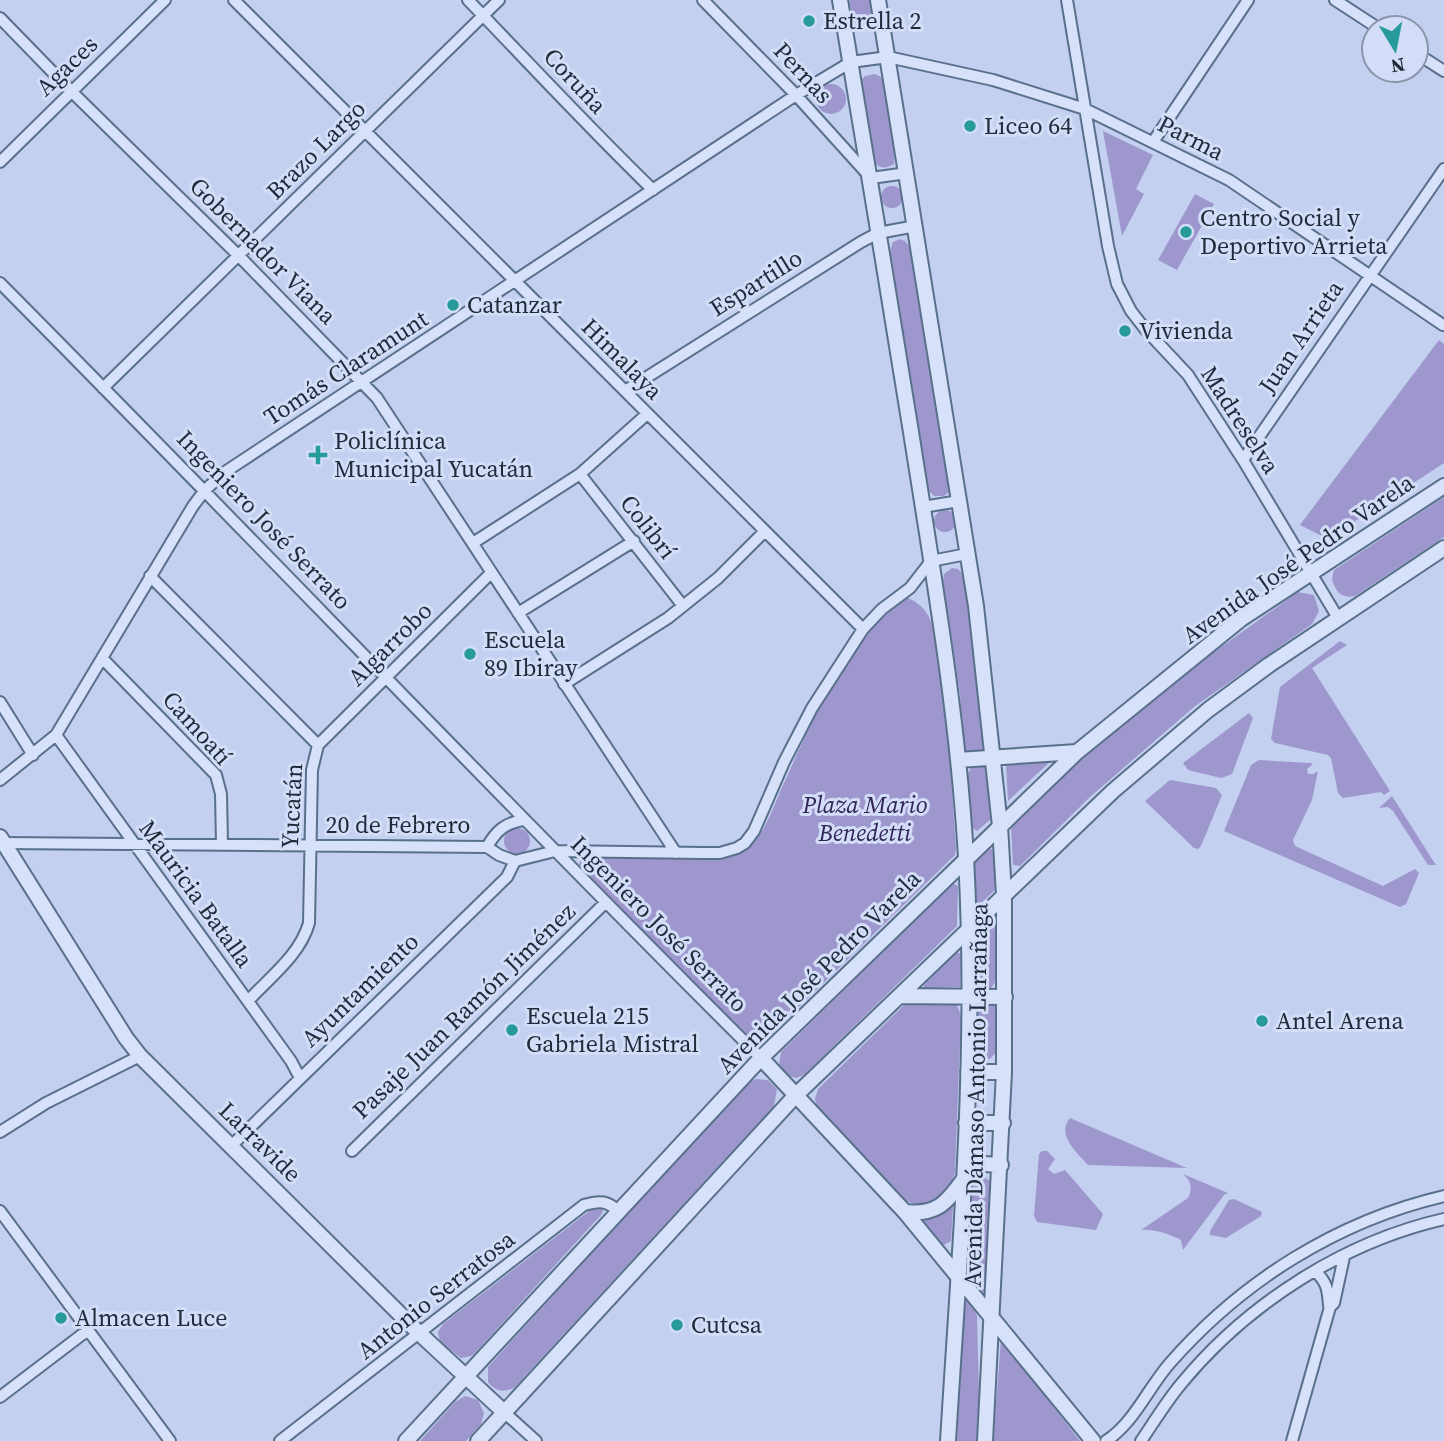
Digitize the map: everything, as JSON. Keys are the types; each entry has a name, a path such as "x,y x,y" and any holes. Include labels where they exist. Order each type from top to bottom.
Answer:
{"street":[{"name":"Agaces","path":"0,162 165,0"},
{"name":"Himalaya","path":"234,0 863,629"},
{"name":"Coruña","path":"468,0 542,75 580,120 653,190"},
{"name":"Brazo Largo","path":"103,388 499,0"},
{"name":"Pernas","path":"703,0 796,95 870,178"},
{"name":"Avenida Dámaso Antonio Larrañaga","path":"840,0 931,561 958,760 966,858 970,997 968,1072 948,1441"},
{"name":"Avenida Dámaso Antonio Larrañaga","path":"878,0 968,554 994,757 1000,826 1004,895 1003,1123 985,1441"},
{"name":"Madreselva","path":"1067,0 1108,246 1117,284 1145,330 1188,375 1243,460 1338,618"},
{"path":"1153,142 1248,0"},
{"path":"1335,0 1360,16"},
{"name":"Gobernador Viana","path":"0,18 377,398 676,853"},
{"name":"Tomás Claramunt","path":"0,780 56,735 150,576 205,490 225,472 796,95 851,62 888,57"},
{"name":"Parma","path":"888,57 993,80 1085,109 1228,180 1443,325"},
{"name":"Juan Arrieta","path":"1243,460 1444,169"},
{"path":"870,178 907,173"},
{"name":"Espartillo","path":"625,391 878,233 916,226"},
{"name":"Ingeniero José Serrato","path":"0,283 205,490 523,820 796,1095 905,1212 1093,1441"},
{"path":"473,543 580,474 647,414"},
{"name":"Colibrí","path":"580,474 683,606"},
{"name":"Avenida José Pedro Varela","path":"406,1441 761,1058 1077,752 1241,619 1444,486"},
{"path":"923,507 959,501"},
{"path":"564,684 668,618 718,578 764,532"},
{"path":"518,613 634,541"},
{"path":"478,1441 796,1095 1151,757 1208,710 1338,618 1444,548"},
{"path":"515,861 555,851 720,853 746,843 812,708 863,629 882,609 910,588 931,561 968,554"},
{"name":"Algarrobo","path":"318,745 491,573"},
{"name":"Yucatán","path":"150,576 318,745 312,770 309,923 305,937 296,950 248,1001"},
{"name":"Camoatí","path":"102,658 216,775 221,794 222,844"},
{"path":"0,702 33,755"},
{"name":"Mauricia Batalla","path":"56,735 291,1061 300,1078"},
{"path":"958,760 1077,752"},
{"path":"487,846 495,833 504,826 523,820"},
{"name":"20 de Febrero","path":"1,841 487,846 499,855 515,861"},
{"name":"Larravide","path":"1,841 140,1056 419,1333 537,1441"},
{"name":"Ayuntamiento","path":"230,1147 507,877 515,861"},
{"name":"Pasaje Juan Ramón Jiménez","path":"352,1151 606,902"},
{"path":"900,996 1005,997"},
{"path":"0,1132 46,1102 140,1056"},
{"path":"968,1072 1004,1072"},
{"path":"966,1123 1003,1123"},
{"path":"965,1163 1001,1165"},
{"path":"905,1212 915,1213 937,1208 949,1200 964,1179"},
{"path":"1106,1441 1126,1423 1145,1394 1193,1338 1233,1301 1285,1263 1342,1232 1378,1217 1444,1196"},
{"name":"Antonio Serratosa","path":"280,1441 584,1205 599,1200 620,1212"},
{"path":"1141,1441 1179,1386 1239,1326 1315,1271 1389,1236 1441,1220 1430,1200"},
{"path":"0,1211 170,1441"},
{"path":"1329,1307 1334,1303 1344,1257"},
{"path":"1285,1263 1296,1283"},
{"path":"1292,1441 1329,1307 1325,1280 1315,1271"},
{"path":"0,1397 88,1330"}],"green space":[{"path":"849,0 870,0 872,23 863,26 854,24"},
{"path":"875,74 883,78 895,154 894,164 886,167 874,162 862,86 865,76"},
{"path":"831,84 842,88 846,99 842,110 831,114 820,110 816,99 820,88"},
{"path":"1103,131 1153,155 1136,189 1144,194 1122,236"},
{"path":"892,186 900,189 903,197 900,205 892,208 884,205 881,197 884,189"},
{"name":"Centro Social y Deportivo Arrieta","path":"1195,194 1214,204 1177,270 1158,260"},
{"path":"900,239 911,248 950,484 949,492 944,496 934,496 928,490 889,253 893,242"},
{"path":"1439,340 1444,344 1444,463 1328,539 1300,525"},
{"path":"1444,497 1444,537 1355,596 1342,595 1337,590 1332,579 1334,570"},
{"path":"945,510 953,513 956,521 953,529 945,532 937,529 934,521 937,513"},
{"path":"952,568 958,569 964,575 972,616 984,750 968,752 964,749 960,695 943,581 944,574"},
{"path":"1298,592 1314,595 1319,611 1312,624 1194,707 1090,797 1020,866 1013,865 1011,825 1117,727 1186,672"},
{"name":"Plaza Mario Benedetti","path":"905,597 926,612 936,636 949,746 955,855 769,1036 755,1041 749,1039 579,865 581,858 724,857 746,850 766,823 819,709 850,654 886,611"},
{"path":"1340,641 1347,645 1312,668 1390,791 1384,795 1381,792 1343,798 1338,793 1331,758 1328,755 1275,743 1271,739 1280,687"},
{"path":"1249,713 1253,718 1232,774 1221,778 1188,770 1183,763"},
{"path":"1259,760 1310,763 1313,764 1307,769 1308,774 1318,771 1312,800 1293,840 1295,846 1383,886 1415,869 1419,873 1406,904 1400,907 1224,831 1251,765"},
{"path":"1050,762 1008,801 1006,764"},
{"path":"981,764 988,770 992,815 977,831 971,827 967,775 972,766"},
{"path":"1170,780 1216,788 1222,795 1198,849 1145,801"},
{"path":"1392,796 1436,865 1428,865 1393,811 1388,807 1379,808"},
{"path":"517,828 526,832 530,841 526,850 517,854 508,850 504,841 508,832"},
{"path":"990,848 994,852 995,890 979,905 975,901 974,863"},
{"path":"953,883 958,886 957,926 804,1075 796,1078 789,1076 779,1065 781,1052"},
{"path":"992,921 997,925 998,978 991,988 985,988 977,979 976,946 980,932"},
{"path":"957,952 961,954 960,987 924,988 924,985"},
{"path":"917,1002 950,1002 957,1005 961,1016 955,1172 952,1182 941,1197 927,1204 910,1202 901,1197 817,1107 815,1099 818,1089 904,1005"},
{"path":"978,1002 998,1002 999,1049 990,1059 980,1057 977,1052"},
{"path":"756,1079 768,1080 777,1089 774,1106 514,1388 503,1391 491,1385 488,1382 488,1367 746,1084"},
{"path":"1070,1118 1187,1168 1088,1165 1073,1149 1066,1136 1066,1124"},
{"path":"1047,1151 1055,1159 1048,1169 1054,1174 1065,1170 1103,1214 1096,1230 1037,1222 1034,1216 1039,1154"},
{"path":"1183,1174 1228,1193 1183,1250 1181,1240 1161,1232 1141,1230 1188,1198 1190,1185"},
{"path":"982,1175 991,1182 984,1294 965,1271 970,1184 973,1179"},
{"path":"1234,1199 1262,1212 1261,1216 1226,1238 1210,1235 1229,1200"},
{"path":"600,1206 603,1211 601,1215 475,1353 461,1358 440,1342 438,1332 443,1324 593,1208"},
{"path":"953,1206 951,1241 944,1245 940,1244 919,1218"},
{"path":"967,1300 975,1308 977,1316 977,1441 957,1441 963,1304"},
{"path":"1001,1340 1004,1343 1080,1441 993,1441"},
{"path":"465,1396 478,1400 484,1413 481,1424 466,1441 420,1441 455,1402"}],"place":[{"name":"Estrella 2","path":"809,21"},
{"name":"Liceo 64","path":"970,126"},
{"name":"Centro Social y Deportivo Arrieta","path":"1186,232"},
{"name":"Catanzar","path":"453,305"},
{"name":"Vivienda","path":"1125,331"},
{"name":"Policlínica Municipal Yucatán","path":"318,455"},
{"name":"Escuela 89 Ibiray","path":"470,654"},
{"name":"Antel Arena","path":"1262,1021"},
{"name":"Escuela 215 Gabriela Mistral","path":"512,1030"},
{"name":"Almacen Luce","path":"61,1318"},
{"name":"Cutcsa","path":"677,1325"}]}
